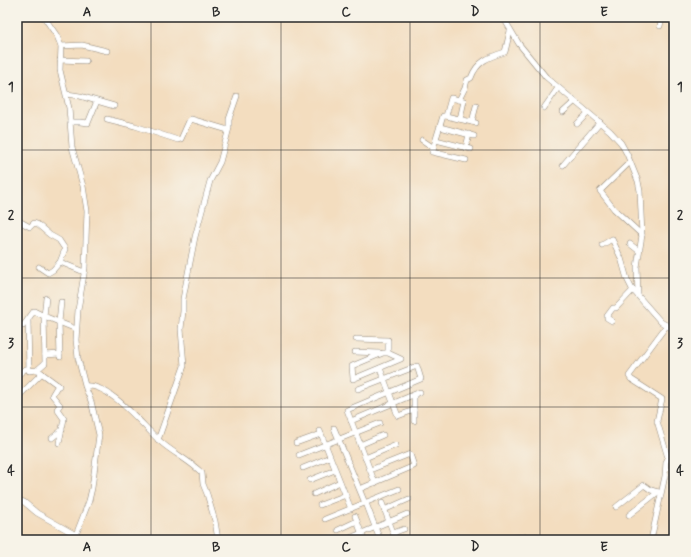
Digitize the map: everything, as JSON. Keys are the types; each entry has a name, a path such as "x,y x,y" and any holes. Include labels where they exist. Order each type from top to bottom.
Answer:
{"street":[{"path":"17,500 24,502 37,513 75,538 89,501 99,435 91,401 85,386 78,358 76,329 84,272 87,211 83,186 72,147 67,94 60,70 61,46 57,36 44,17"},
{"path":"503,17 510,31 531,60 558,88 600,122 619,140 630,162 639,187 642,235 637,269 638,295"},
{"path":"660,26 662,17"},
{"path":"459,100 466,88 467,80 471,78 474,70 486,58 505,52 510,31"},
{"path":"61,46 82,45 107,51"},
{"path":"60,60 86,61"},
{"path":"544,108 558,88"},
{"path":"67,94 114,106"},
{"path":"158,440 184,366 181,325 183,300 195,238 210,181 220,162 228,130 229,119 237,96"},
{"path":"460,119 464,101 451,98 446,116 443,116 432,152 466,160"},
{"path":"70,122 88,123 97,101"},
{"path":"563,112 574,102"},
{"path":"446,116 474,123 476,106"},
{"path":"577,124 588,113"},
{"path":"107,119 135,126 178,140 181,139 191,119 228,130"},
{"path":"563,165 600,122"},
{"path":"436,140 468,148 472,135 440,127"},
{"path":"422,140 434,148"},
{"path":"630,162 600,191 614,209 642,235"},
{"path":"17,220 30,227 34,223 37,224 50,235 59,240 65,250 60,262 53,270 48,273 39,267"},
{"path":"602,245 612,239 621,258 627,279 633,290 661,322 671,327 630,376 631,379 662,399 657,421 668,458 666,462 665,476 659,491 651,540"},
{"path":"630,244 639,251"},
{"path":"60,262 84,272"},
{"path":"612,321 607,316 633,290"},
{"path":"17,398 45,363 44,316 46,298"},
{"path":"45,355 60,356 59,322 61,302"},
{"path":"17,323 23,326 34,311 76,329"},
{"path":"28,320 29,369"},
{"path":"356,339 388,340 385,353"},
{"path":"355,352 385,353 401,359 353,379 352,366 385,353"},
{"path":"358,389 417,366 422,379 347,410 375,482"},
{"path":"380,368 398,416 414,410"},
{"path":"18,375 25,369 29,369 29,371 39,372 59,386 52,395 60,405 57,409 64,419 59,442"},
{"path":"85,386 92,385 102,389 132,412 158,440 192,463 202,473 203,484 215,521 218,540"},
{"path":"351,421 420,392"},
{"path":"414,395 414,421"},
{"path":"299,455 380,423"},
{"path":"334,428 362,488 366,503"},
{"path":"52,438 62,430"},
{"path":"296,443 321,433 351,509"},
{"path":"360,445 383,435"},
{"path":"340,439 380,540"},
{"path":"365,458 396,445"},
{"path":"362,488 414,466 410,454 370,470"},
{"path":"668,458 674,456"},
{"path":"303,468 330,457"},
{"path":"310,480 335,470"},
{"path":"314,494 340,482"},
{"path":"616,507 644,485 653,491 659,491"},
{"path":"325,519 399,489"},
{"path":"629,514 659,491"},
{"path":"320,505 346,495"},
{"path":"384,510 409,499"},
{"path":"382,503 396,540"},
{"path":"345,540 407,514"},
{"path":"338,530 356,519 364,540"},
{"path":"393,534 404,529"},
{"path":"490,540 534,536 552,540"}]}
